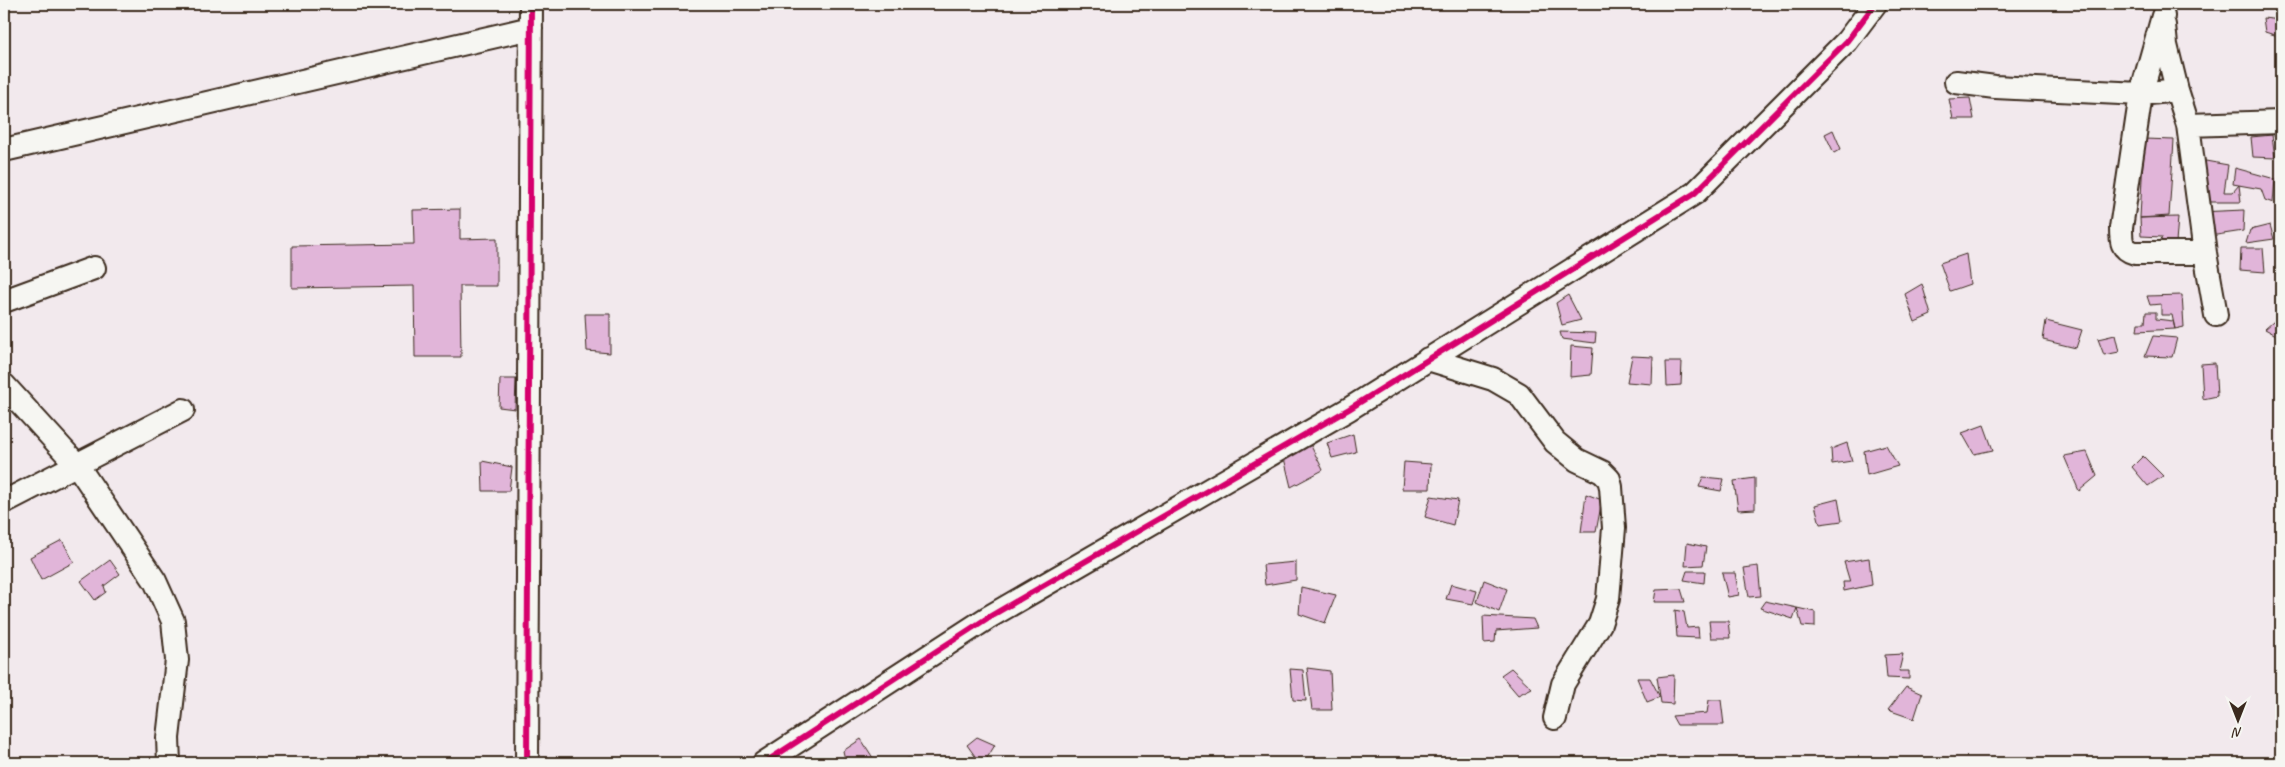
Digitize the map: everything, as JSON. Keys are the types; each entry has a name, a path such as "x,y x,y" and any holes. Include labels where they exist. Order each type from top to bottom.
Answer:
{"street":[{"path":"527,763 531,4"},
{"path":"764,763 989,617 1340,414 1695,192 1847,41 1875,4"},
{"path":"2164,10 2166,46 2188,125 2205,253 2216,315"},
{"path":"2164,10 2142,94 2121,228 2121,243 2126,250 2135,253 2205,253"},
{"path":"4,150 531,28"},
{"path":"1956,82 1995,87 2142,94 2177,90"},
{"path":"2188,125 2281,122"},
{"path":"4,302 94,268"},
{"path":"1428,359 1493,379 1519,394 1555,442 1577,460 1602,472 1609,479 1612,487 1614,528 1608,600 1600,624 1563,684 1555,718"},
{"path":"4,385 78,465 155,581 173,620 177,660 168,738 169,763"},
{"path":"4,502 183,410"}],"building":[{"path":"2263,18 2281,20 2281,37 2265,32"},
{"path":"1970,98 1974,119 1953,119 1949,99"},
{"path":"1833,130 1841,149 1834,153 1825,134"},
{"path":"2272,135 2275,158 2253,157 2251,137"},
{"path":"2144,139 2174,140 2169,216 2140,218"},
{"path":"2200,160 2228,165 2224,192 2233,192 2239,185 2241,202 2208,202"},
{"path":"2235,168 2275,179 2273,203 2265,200 2261,189 2233,184"},
{"path":"460,209 460,239 497,238 497,286 460,286 461,357 415,357 414,286 292,288 292,246 414,244 413,210"},
{"path":"2244,210 2243,231 2210,236 2199,212"},
{"path":"2178,217 2176,243 2159,246 2162,237 2141,236 2140,218"},
{"path":"2270,225 2274,239 2246,243 2250,230"},
{"path":"2241,248 2263,248 2265,272 2240,270"},
{"path":"1966,254 1970,284 1950,291 1940,263"},
{"path":"1922,284 1931,315 1915,322 1905,294"},
{"path":"1568,295 1581,320 1562,325 1556,303"},
{"path":"2182,295 2184,327 2175,329 2172,315 2161,315 2161,304 2150,305 2147,296"},
{"path":"2146,312 2156,312 2156,319 2173,321 2175,329 2137,331 2138,323 2145,323"},
{"path":"585,314 610,314 610,353 587,351"},
{"path":"2281,315 2281,334 2278,336 2265,329"},
{"path":"2046,321 2082,330 2076,348 2043,340"},
{"path":"1560,332 1596,333 1595,343 1562,339"},
{"path":"2115,335 2119,352 2104,355 2098,339"},
{"path":"2153,336 2177,338 2172,357 2145,356"},
{"path":"1571,346 1593,348 1591,375 1570,377"},
{"path":"1632,356 1653,357 1652,384 1627,382"},
{"path":"1666,362 1682,362 1681,385 1667,386"},
{"path":"2215,363 2217,396 2203,399 2201,364"},
{"path":"500,379 516,379 515,409 499,407"},
{"path":"1984,425 1993,450 1974,454 1962,433"},
{"path":"1353,434 1356,452 1332,458 1327,443"},
{"path":"1847,443 1852,461 1832,464 1831,449"},
{"path":"1310,444 1323,470 1291,487 1284,458"},
{"path":"1886,445 1898,466 1867,475 1864,451"},
{"path":"2087,452 2097,476 2079,491 2064,456"},
{"path":"2143,456 2163,476 2148,486 2132,467"},
{"path":"482,461 512,467 509,491 483,491"},
{"path":"1404,462 1431,464 1430,489 1402,489"},
{"path":"1703,477 1724,479 1721,491 1699,487"},
{"path":"1755,478 1755,509 1738,510 1734,481"},
{"path":"1586,494 1602,500 1596,532 1581,532"},
{"path":"1431,496 1458,500 1453,525 1425,517"},
{"path":"1838,499 1842,521 1820,524 1815,505"},
{"path":"62,540 74,562 41,580 30,557"},
{"path":"1687,543 1706,547 1703,565 1685,566"},
{"path":"1869,558 1872,585 1844,591 1843,582 1850,582 1844,562"},
{"path":"110,560 120,574 104,586 106,592 95,600 81,581"},
{"path":"1296,562 1296,580 1265,585 1263,565"},
{"path":"1758,566 1761,596 1749,597 1744,568"},
{"path":"1687,571 1705,571 1704,583 1684,580"},
{"path":"1722,573 1735,573 1739,595 1728,597"},
{"path":"1484,580 1507,589 1499,612 1477,602"},
{"path":"1451,584 1477,591 1473,604 1446,599"},
{"path":"1301,587 1336,595 1325,623 1299,614"},
{"path":"1681,589 1685,602 1654,602 1656,590"},
{"path":"1765,601 1797,608 1793,619 1760,608"},
{"path":"1797,608 1815,612 1815,627 1802,626"},
{"path":"1675,610 1684,612 1687,628 1698,627 1699,638 1677,637"},
{"path":"1483,616 1533,619 1537,628 1496,631 1495,642 1484,643"},
{"path":"1709,621 1728,621 1730,638 1711,638"},
{"path":"1903,654 1899,671 1909,671 1909,679 1887,678 1885,655"},
{"path":"1307,668 1330,671 1332,710 1312,710"},
{"path":"1511,668 1532,688 1518,695 1501,675"},
{"path":"1290,669 1303,670 1306,701 1293,700"},
{"path":"1674,675 1673,704 1661,703 1657,677"},
{"path":"1637,678 1650,678 1660,697 1647,702"},
{"path":"1906,687 1922,694 1914,719 1888,710"},
{"path":"1709,700 1721,700 1724,725 1677,725 1672,716 1707,713"},
{"path":"977,737 995,745 984,763 980,763 967,745"},
{"path":"861,739 875,761 873,763 846,763 843,751"},
{"path":"908,758 915,763 902,763"}],"cycle path":[{"path":"527,763 531,4"},
{"path":"764,763 989,617 1349,409 1695,193 1847,41 1875,4"}]}
